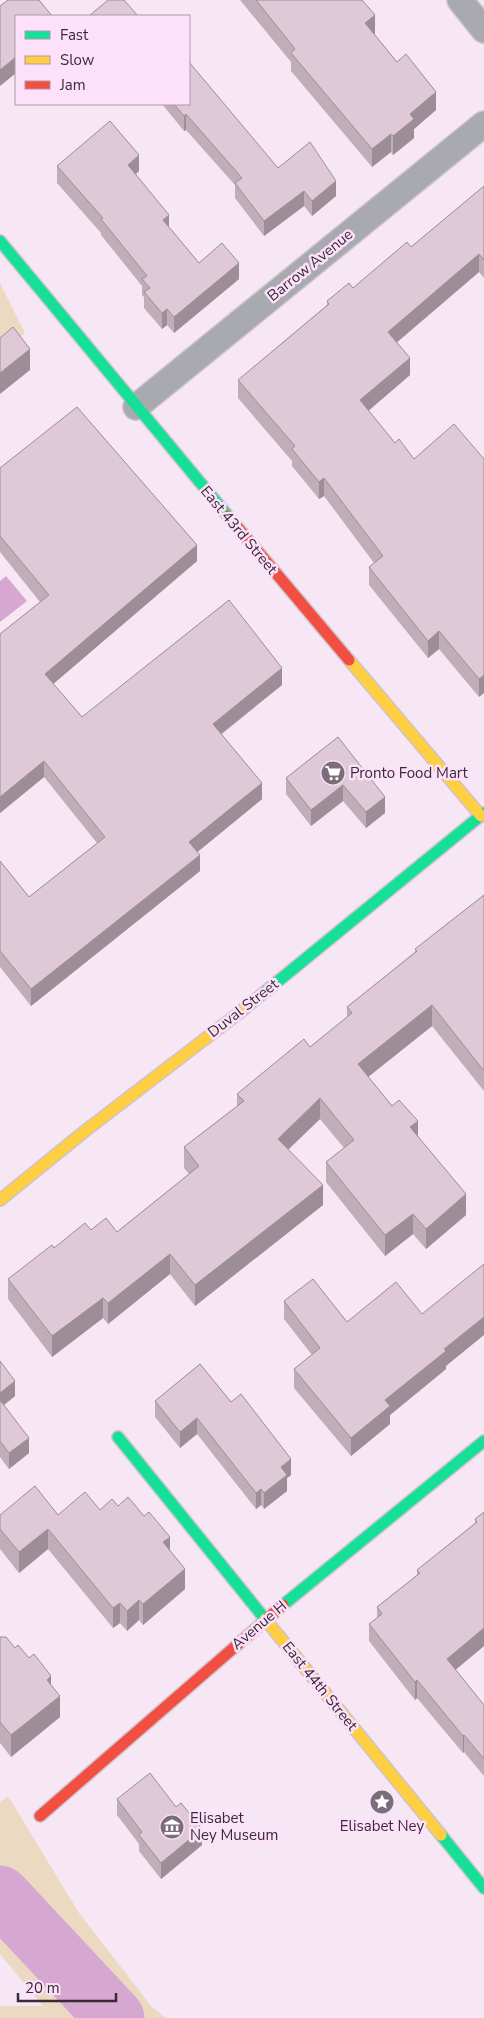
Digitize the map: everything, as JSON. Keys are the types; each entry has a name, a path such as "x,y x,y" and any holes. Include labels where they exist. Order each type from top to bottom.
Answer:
{"street":[{"path":"460,0 484,30"},
{"name":"Barrow Avenue","path":"136,407 484,124"},
{"name":"East 43rd Street","path":"0,241 136,407 482,815"},
{"name":"Duval Street","path":"0,1200 85,1130 264,993 482,815"},
{"name":"East 44th Street","path":"118,1437 484,1888"},
{"name":"Avenue H","path":"40,1816 266,1619 484,1441"}],"shaded area":[{"path":"0,283 25,333 0,353"},
{"path":"6,576 27,601 0,622 0,581"},
{"path":"8,1796 79,1913 152,2007 166,2018 0,2018 0,2006 43,2006 0,1954 0,1802"}],"building":[{"path":"8,0 39,0 51,15 15,15 15,58 0,70 0,6"},
{"path":"108,0 124,0 137,15 90,15"},
{"path":"256,0 362,0 375,15 365,23 397,62 406,54 436,92 410,114 414,119 393,136 391,134 372,149 291,53 295,49"},
{"path":"190,63 278,168 310,142 336,181 312,201 304,191 264,221 235,183 242,178 186,114 184,116 175,105 190,105"},
{"path":"110,121 139,155 128,165 169,215 163,220 199,263 222,243 239,263 174,317 167,309 162,313 144,292 150,288 142,279 147,276 101,219 103,218 57,166"},
{"path":"484,186 484,260 479,254 388,332 410,358 360,400 395,443 399,439 414,459 454,424 484,459 484,675 479,679 439,631 428,641 369,567 383,556 324,478 319,482 292,449 295,446 238,380 329,304 327,301 349,283 353,288 407,242 411,247"},
{"path":"13,327 30,349 0,373 0,338"},
{"path":"77,407 197,545 45,674 82,717 229,600 282,668 213,724 262,783 189,842 200,855 31,989 0,951 0,861 29,897 105,837 44,761 0,797 0,634 49,595 0,536 0,468"},
{"path":"338,737 385,797 366,812 343,785 311,810 286,778"},
{"path":"484,895 484,1071 432,1005 358,1064 392,1106 399,1100 418,1121 410,1127 466,1194 426,1229 413,1214 385,1235 326,1162 354,1140 320,1098 278,1139 323,1185 195,1285 170,1254 108,1303 103,1298 52,1336 8,1279 52,1245 54,1248 85,1223 91,1230 106,1218 117,1232 199,1166 184,1147 244,1101 237,1094 304,1039 310,1047 352,1013 347,1007 417,951 415,949"},
{"path":"484,1264 484,1317 444,1349 446,1351 385,1400 390,1406 351,1438 294,1369 320,1348 284,1301 313,1279 347,1322 396,1282 422,1314"},
{"path":"0,1361 15,1381 0,1393"},
{"path":"200,1364 231,1402 241,1394 291,1459 281,1467 287,1475 264,1493 261,1489 256,1493 197,1418 180,1432 155,1401"},
{"path":"0,1400 29,1438 9,1453 0,1441"},
{"path":"35,1486 58,1515 85,1492 100,1510 112,1499 118,1506 128,1497 144,1516 149,1512 170,1537 163,1542 185,1569 143,1604 139,1600 127,1611 120,1603 113,1608 48,1529 19,1552 0,1529 0,1515"},
{"path":"484,1512 484,1628 447,1659 484,1705 484,1759 417,1680 415,1682 369,1624 382,1614 377,1607 420,1573 417,1570 477,1522 475,1519"},
{"path":"0,1637 6,1637 15,1648 18,1645 29,1658 34,1654 51,1676 47,1680 60,1696 11,1735 0,1722"},
{"path":"150,1773 176,1807 181,1803 202,1829 161,1863 139,1835 142,1832 117,1799"}],"waterway":[{"path":"0,1895 115,2018"}],"traffic: fast":[{"path":"0,241 228,516"},
{"path":"244,1009 484,813"},
{"path":"118,1437 265,1619"},
{"path":"283,1605 484,1441"},
{"path":"441,1835 484,1888"}],"traffic: slow":[{"path":"349,660 481,816"},
{"path":"0,1200 85,1131 244,1009"},
{"path":"265,1619 441,1835"}],"traffic: jam":[{"path":"228,516 349,660"},
{"path":"40,1816 283,1605"}],"place":[{"name":"Pronto Food Mart","path":"333,773"},
{"name":"Elisabet Ney","path":"382,1802"},
{"name":"Elisabet Ney Museum","path":"172,1827"}]}
